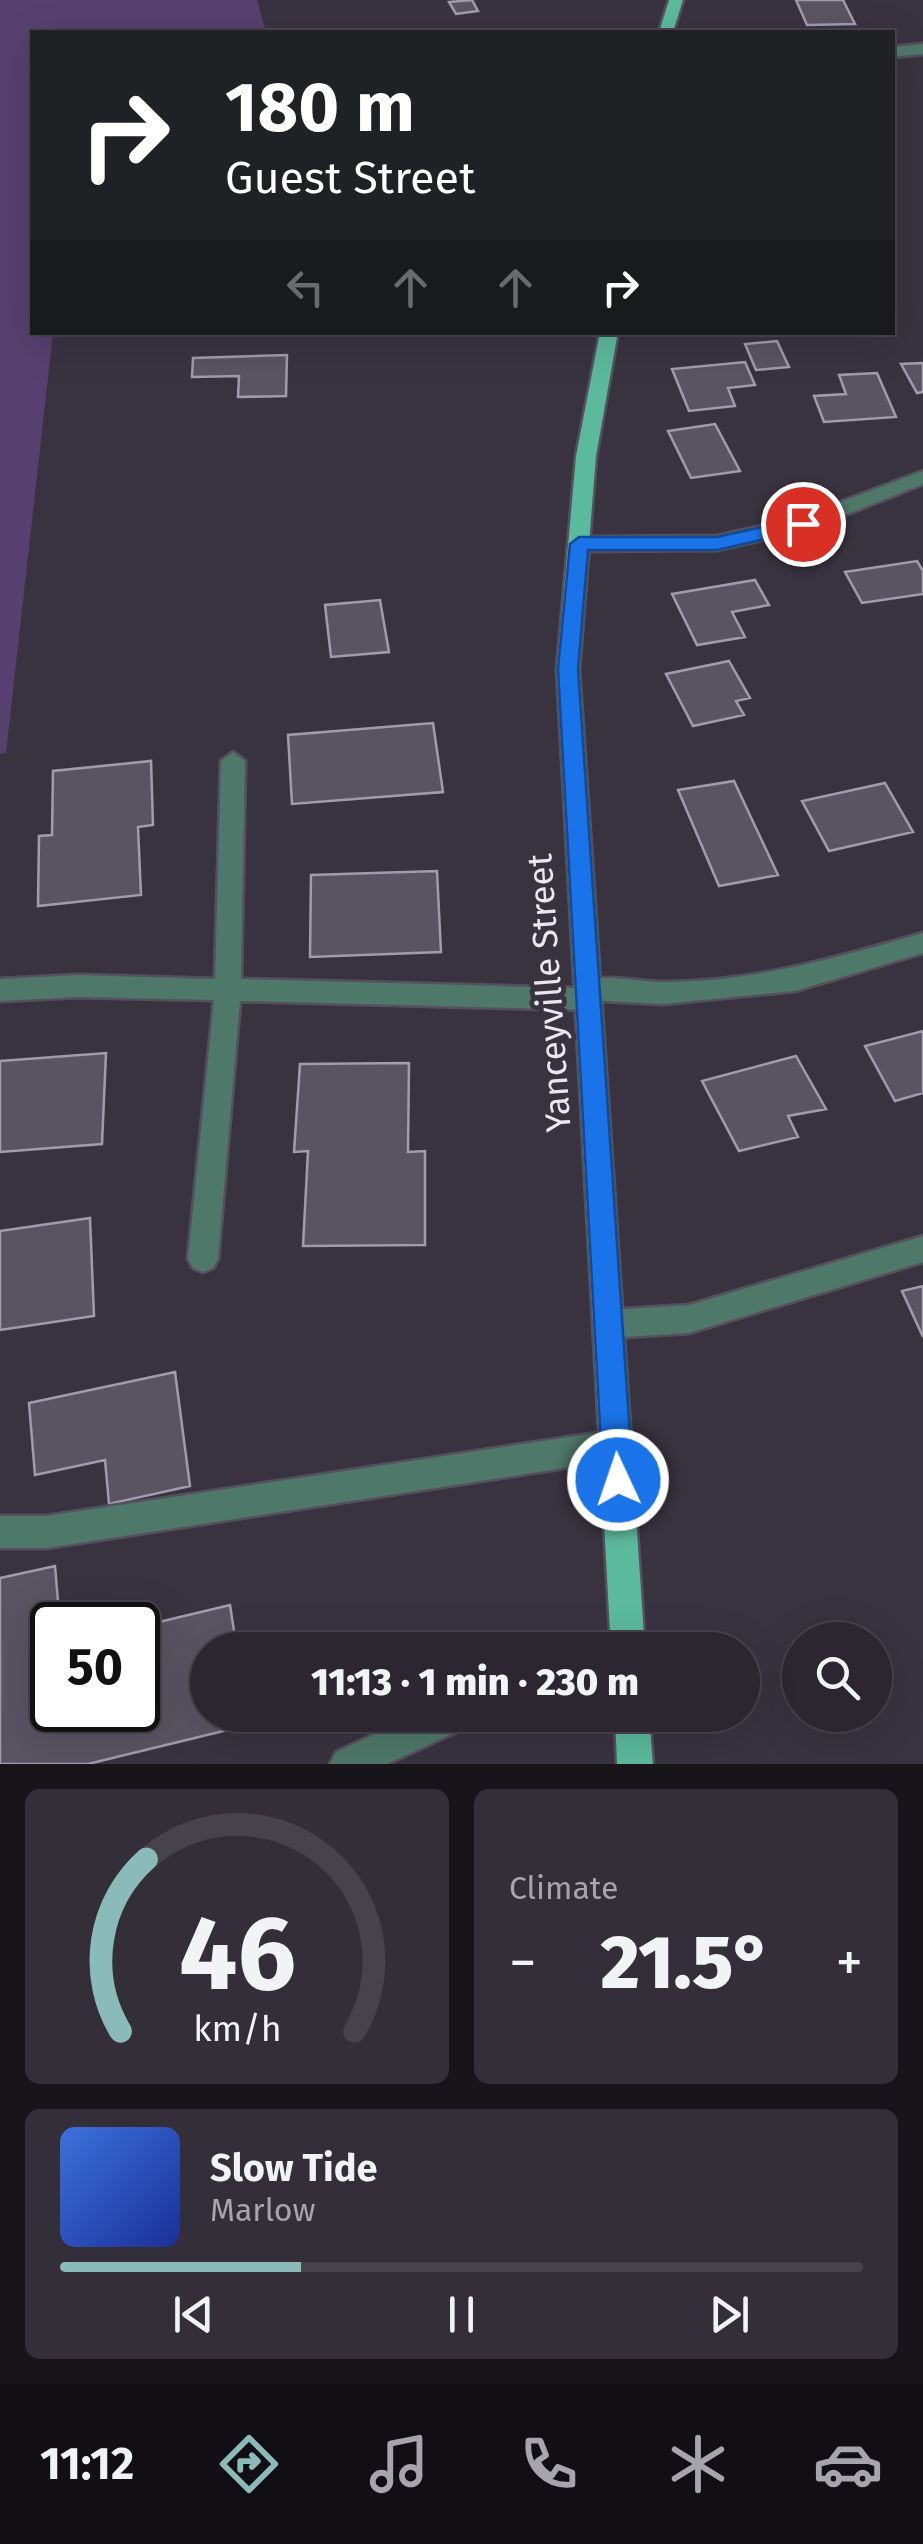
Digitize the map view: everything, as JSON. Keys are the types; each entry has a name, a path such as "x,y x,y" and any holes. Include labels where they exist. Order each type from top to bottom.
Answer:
{"main road":[{"path":"667,30 676,0"},
{"name":"Yanceyville Street","path":"607,335 586,456 568,669 627,1632"},
{"path":"633,1732 635,1764"}],"street":[{"path":"895,52 923,49"},
{"path":"579,544 717,544 803,524 923,476"},
{"path":"204,1259 228,990 233,761"},
{"path":"0,990 78,986 663,993 795,980 923,943"},
{"path":"610,1324 689,1320 923,1248"},
{"path":"0,1532 47,1532 616,1446"},
{"path":"348,1764 418,1732"}],"shaded area":[{"path":"0,0 257,0 265,30 30,30 30,335 53,335 6,753 0,754"}],"building":[{"path":"472,0 478,11 456,14 449,2"},
{"path":"796,0 843,0 855,24 807,25"},
{"path":"777,341 789,367 756,370 745,344"},
{"path":"287,355 286,396 238,397 239,376 192,377 193,358"},
{"path":"745,362 755,385 728,388 735,406 689,411 672,369"},
{"path":"923,363 923,392 917,393 901,364"},
{"path":"877,373 896,417 824,422 814,396 846,394 839,375"},
{"path":"715,424 740,471 691,478 668,431"},
{"path":"917,561 923,571 923,594 862,603 845,572"},
{"path":"755,580 769,605 732,612 745,637 697,645 672,594"},
{"path":"380,600 389,652 331,657 325,605"},
{"path":"729,661 750,698 736,701 744,715 693,726 666,674"},
{"path":"433,723 443,792 292,804 288,735"},
{"path":"151,761 153,825 138,827 141,895 38,906 39,836 52,835 53,771"},
{"path":"734,781 778,875 719,886 678,790"},
{"path":"885,783 913,832 829,851 802,801"},
{"path":"437,871 441,952 310,957 311,875"},
{"path":"923,1031 923,1093 895,1101 865,1046"},
{"path":"106,1053 102,1144 0,1152 0,1061"},
{"path":"796,1056 826,1109 788,1116 798,1137 739,1151 702,1081"},
{"path":"409,1063 408,1152 425,1151 425,1245 303,1246 308,1151 294,1152 300,1064"},
{"path":"90,1218 94,1316 0,1330 0,1231"},
{"path":"923,1286 923,1337 902,1291"},
{"path":"175,1372 190,1486 109,1504 105,1460 35,1475 29,1403"},
{"path":"55,1566 58,1602 30,1602 30,1732 160,1732 160,1622 230,1605 234,1632 190,1632 190,1732 219,1732 88,1764 0,1764 0,1578"}],"route":[{"path":"618,1480 568,669 579,544 717,544 803,524"}]}
